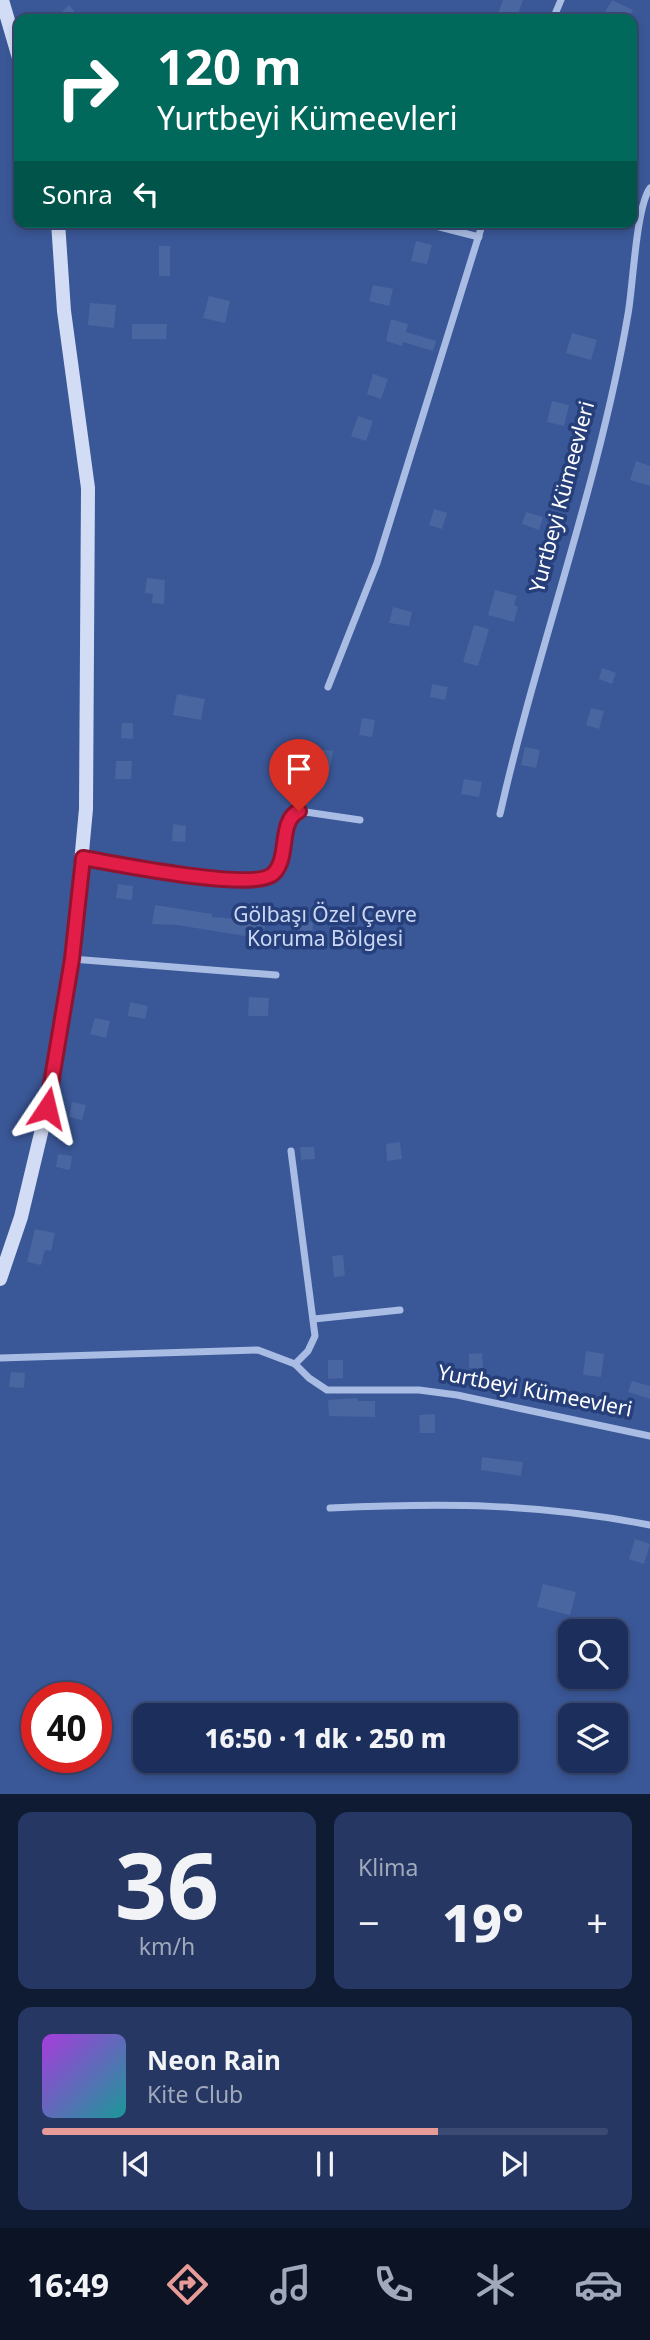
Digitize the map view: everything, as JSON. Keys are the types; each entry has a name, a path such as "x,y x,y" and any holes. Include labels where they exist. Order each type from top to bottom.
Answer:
{"street":[{"path":"2,0 14,41"},
{"name":"Yurtbeyi Kümeevleri","path":"500,814 548,630 598,459 628,314 643,208 650,188"},
{"path":"0,1279 21,1217 41,1133 72,959 83,858 87,788 88,488 65,323 58,228"},
{"path":"444,228 479,237"},
{"path":"328,687 377,563 482,228"},
{"path":"83,858 232,881 262,881 273,875 281,863 292,814 299,811 360,820"},
{"path":"72,959 276,975"},
{"path":"291,1151 314,1320 313,1342 295,1364"},
{"path":"314,1320 400,1310"},
{"name":"Yurtbeyi Kümeevleri","path":"0,1358 258,1350 295,1364 327,1390 419,1390 457,1395 650,1436"},
{"path":"330,1507 481,1503 587,1513 650,1525"}],"green space":[{"name":"Gölbaşı Özel Çevre Koruma Bölgesi","path":"0,0 650,0 650,1794 0,1794"}],"building":[{"path":"503,0 523,0 518,14 498,14"},
{"path":"612,0 633,10 631,14 604,14"},
{"path":"69,5 77,14 59,14"},
{"path":"416,241 432,245 427,264 411,261"},
{"path":"159,246 170,246 170,276 159,276"},
{"path":"373,285 393,289 389,306 369,301"},
{"path":"209,296 230,301 225,323 203,318"},
{"path":"90,303 116,305 114,328 88,325"},
{"path":"391,319 408,324 406,332 436,341 433,351 403,342 402,346 386,341"},
{"path":"132,324 167,324 166,339 132,339"},
{"path":"572,333 597,340 591,360 566,353"},
{"path":"373,374 388,379 381,399 367,394"},
{"path":"552,401 569,405 564,426 547,422"},
{"path":"358,416 373,421 366,441 351,436"},
{"path":"636,461 650,466 650,486 630,480"},
{"path":"434,509 447,513 442,529 429,525"},
{"path":"526,512 543,517 539,530 522,524"},
{"path":"147,578 165,580 164,604 152,603 153,594 145,593"},
{"path":"495,590 517,596 514,605 518,607 514,622 488,615"},
{"path":"393,607 412,612 409,626 389,623"},
{"path":"474,625 489,629 478,666 463,662"},
{"path":"602,668 616,673 612,684 599,679"},
{"path":"432,684 448,687 445,700 430,697"},
{"path":"177,694 205,699 201,720 173,715"},
{"path":"591,708 604,711 599,729 586,725"},
{"path":"362,718 375,720 372,737 359,735"},
{"path":"122,723 133,723 133,739 121,738"},
{"path":"525,747 540,750 536,768 521,765"},
{"path":"309,748 333,751 329,774 306,771"},
{"path":"116,761 132,761 131,779 115,779"},
{"path":"464,779 482,782 479,797 461,794"},
{"path":"173,824 186,826 185,842 172,841"},
{"path":"118,884 133,886 132,900 116,898"},
{"path":"155,905 212,914 212,917 265,921 264,939 177,925 152,924"},
{"path":"295,920 313,922 312,937 293,936"},
{"path":"249,997 269,998 268,1016 248,1016"},
{"path":"130,1002 148,1006 145,1019 128,1016"},
{"path":"95,1018 110,1021 106,1038 90,1034"},
{"path":"72,1102 86,1105 82,1120 69,1117"},
{"path":"400,1142 402,1159 387,1161 386,1144"},
{"path":"300,1147 314,1147 315,1159 301,1160"},
{"path":"58,1154 72,1156 70,1170 56,1167"},
{"path":"35,1229 55,1233 51,1251 45,1250 41,1265 27,1262"},
{"path":"343,1255 345,1276 334,1277 332,1256"},
{"path":"586,1351 604,1354 601,1377 583,1375"},
{"path":"482,1353 483,1368 469,1368 469,1354"},
{"path":"328,1360 343,1360 343,1378 328,1379"},
{"path":"11,1372 25,1373 24,1388 9,1387"},
{"path":"632,1381 650,1386 650,1399 628,1392"},
{"path":"357,1398 358,1401 375,1401 375,1417 329,1416 328,1400"},
{"path":"435,1414 435,1433 420,1433 419,1415"},
{"path":"482,1457 523,1462 521,1476 481,1470"},
{"path":"635,1539 650,1544 644,1564 629,1559"},
{"path":"543,1584 576,1592 570,1615 537,1607"}],"route":[{"path":"47,1108 64,1015 83,858 232,881 262,881 273,875 281,863 289,822 292,814 299,811"}]}
